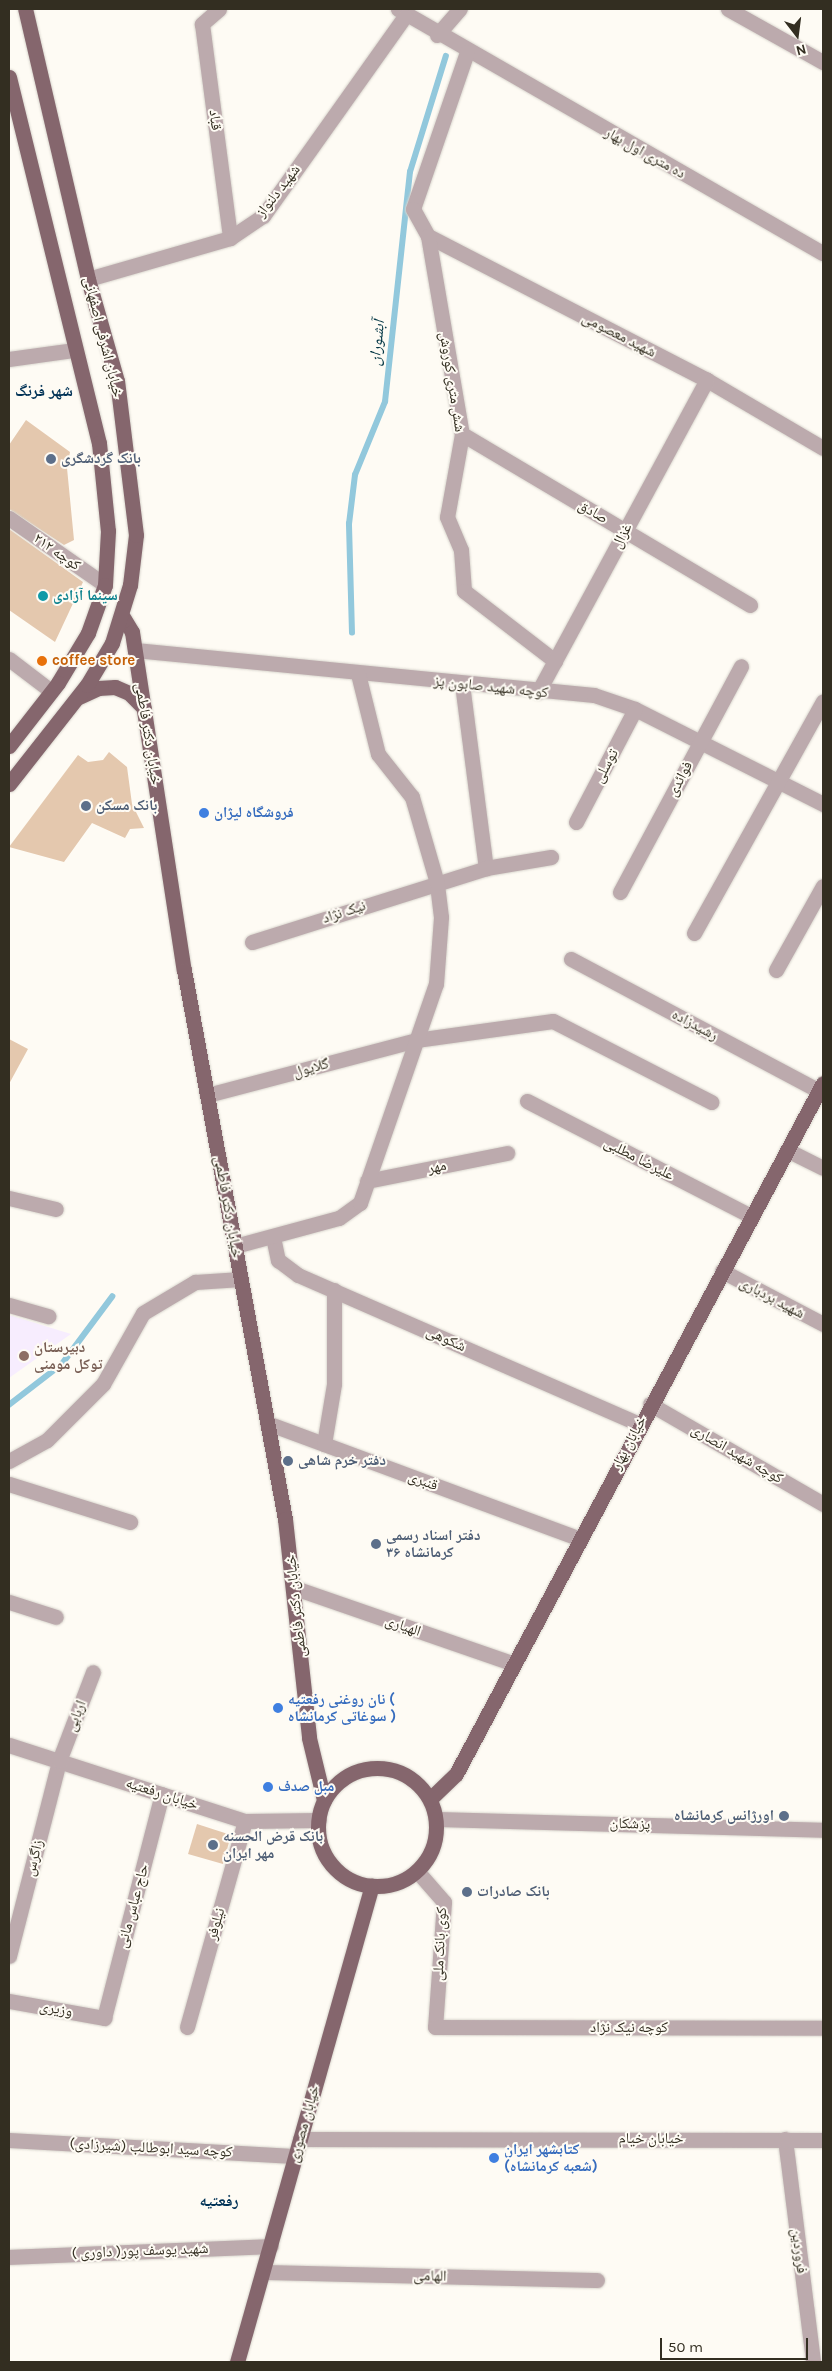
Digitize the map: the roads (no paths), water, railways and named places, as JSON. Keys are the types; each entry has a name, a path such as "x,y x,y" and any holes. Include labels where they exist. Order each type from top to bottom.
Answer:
{"main road":[{"name":"خیابان اشرفی اصفهانی","path":"9,784 75,699 112,643 123,617 134,558 134,508 117,381 88,279 26,9"},
{"name":"خیابان اشرفی اصفهانی","path":"9,77 105,487 105,585 88,633 51,691 9,746"},
{"name":"خیابان دکتر فاطمی","path":"123,617 135,650 207,1095 267,1423 295,1588 309,1738 324,1800"},
{"path":"75,699 98,688 115,688 129,693 144,708"},
{"name":"خیابان بهار","path":"430,1799 456,1774 511,1663 821,1087"},
{"path":"374,1768 403,1774 430,1799 436,1819 431,1853 416,1871 403,1880 372,1886 343,1875 331,1864 318,1836 318,1820 324,1800 343,1780 374,1768"},
{"name":"خیابان مصوری","path":"237,2362 372,1886"}],"street":[{"name":"قباد","path":"219,9 202,24 230,238"},
{"path":"438,35 460,9"},
{"path":"728,9 823,62"},
{"name":"شهید دلنواز","path":"88,279 230,238 262,216 402,12"},
{"name":"ده متری اول بهار","path":"402,12 438,35 823,253"},
{"name":"شهید معصومی","path":"468,52 413,209 416,222 428,236 707,380 823,448"},
{"name":"شش متری کوروش","path":"428,236 462,434 447,517 461,550 464,590 555,661"},
{"path":"9,359 74,350"},
{"name":"غزال","path":"538,692 707,380"},
{"name":"صادق","path":"462,434 750,605"},
{"name":"کوچه ۲۱۲","path":"9,518 105,585"},
{"name":"کوچه شهید صابون پز","path":"135,650 538,692 594,695 635,709 823,804"},
{"path":"9,659 51,691"},
{"name":"فوائدی","path":"620,892 741,666"},
{"path":"235,1246 339,1218 360,1203 436,984 441,917 437,883 412,797 378,754 358,674"},
{"path":"462,684 486,868"},
{"path":"694,933 780,782 823,701"},
{"name":"توسلی","path":"576,822 635,709"},
{"name":"نیک نژاد","path":"252,942 486,868 551,857"},
{"path":"776,970 823,886"},
{"name":"رشیدزاده","path":"571,959 821,1087"},
{"name":"گلایول","path":"207,1095 416,1040 553,1021 711,1102"},
{"name":"علیرضا مطلبی","path":"528,1101 751,1216"},
{"path":"787,1150 823,1168"},
{"name":"مهر","path":"367,1181 507,1153"},
{"path":"9,1198 56,1209"},
{"name":"شکوهی","path":"273,1237 278,1260 298,1275 639,1424"},
{"name":"شهید بردباری","path":"722,1271 823,1324"},
{"path":"9,1461 47,1440 103,1384 143,1313 195,1282 241,1279"},
{"path":"324,1444 334,1384 334,1290"},
{"path":"9,1304 48,1316"},
{"name":"کوچه شهید انصاری","path":"650,1404 823,1504"},
{"name":"قنبری","path":"267,1423 578,1538"},
{"path":"9,1484 130,1522"},
{"name":"الهیاری","path":"295,1588 511,1663"},
{"path":"9,1602 56,1617"},
{"name":"اربابی","path":"59,1761 93,1672"},
{"name":"خیابان رفعتیه","path":"9,1745 245,1821 318,1820"},
{"name":"زاگرس","path":"9,1956 59,1761"},
{"name":"حاج عباس مانی","path":"104,2018 162,1794"},
{"name":"پزشکان","path":"436,1819 823,1830"},
{"name":"نیلوفر","path":"187,2027 245,1821"},
{"name":"کوی بانک ملی","path":"416,1871 444,1902 435,2027"},
{"name":"وزیری","path":"9,2001 104,2018"},
{"name":"کوچه نیک نژاد","path":"435,2027 823,2028"},
{"name":"فروردین","path":"785,2139 813,2362"},
{"name":"کوچه سید ابوطالب (شیرزادی)","path":"9,2140 294,2156"},
{"name":"خیابان خیام","path":"300,2140 823,2140"},
{"name":"شهید یوسف پور( داوری )","path":"9,2257 271,2246"},
{"name":"الهامی","path":"263,2272 597,2280"}],"waterway":[{"name":"آبشوران","path":"352,633 349,524 355,475 385,402 410,172 446,56"},
{"name":"آبشوران","path":"9,1405 62,1364 112,1297"}],"place":[{"name":"بانک گردشگری","path":"51,459"},
{"name":"سینما آزادی","path":"43,596"},
{"name":"coffee store","path":"42,661"},
{"name":"بانک مسکن","path":"86,806"},
{"name":"فروشگاه لیژان","path":"204,813"},
{"name":"دبیرستان توکل مومنی","path":"24,1356"},
{"name":"دفتر خرم شاهی","path":"288,1461"},
{"name":"دفتر اسناد رسمی ۳۶ کرمانشاه","path":"376,1544"},
{"name":"نان روغنی رفعتیه ( سوغاتی کرمانشاه )","path":"278,1708"},
{"name":"مبل صدف","path":"268,1787"},
{"name":"اورژانس کرمانشاه","path":"784,1816"},
{"name":"بانک قرض الحسنه مهر ایران","path":"213,1845"},
{"name":"بانک صادرات","path":"467,1892"},
{"name":"کتابشهر ایران (شعبه کرمانشاه)","path":"494,2158"}],"district":[{"name":"شهر فرنگ","path":"44,391"},
{"name":"رفعتیه","path":"219,2201"}]}
